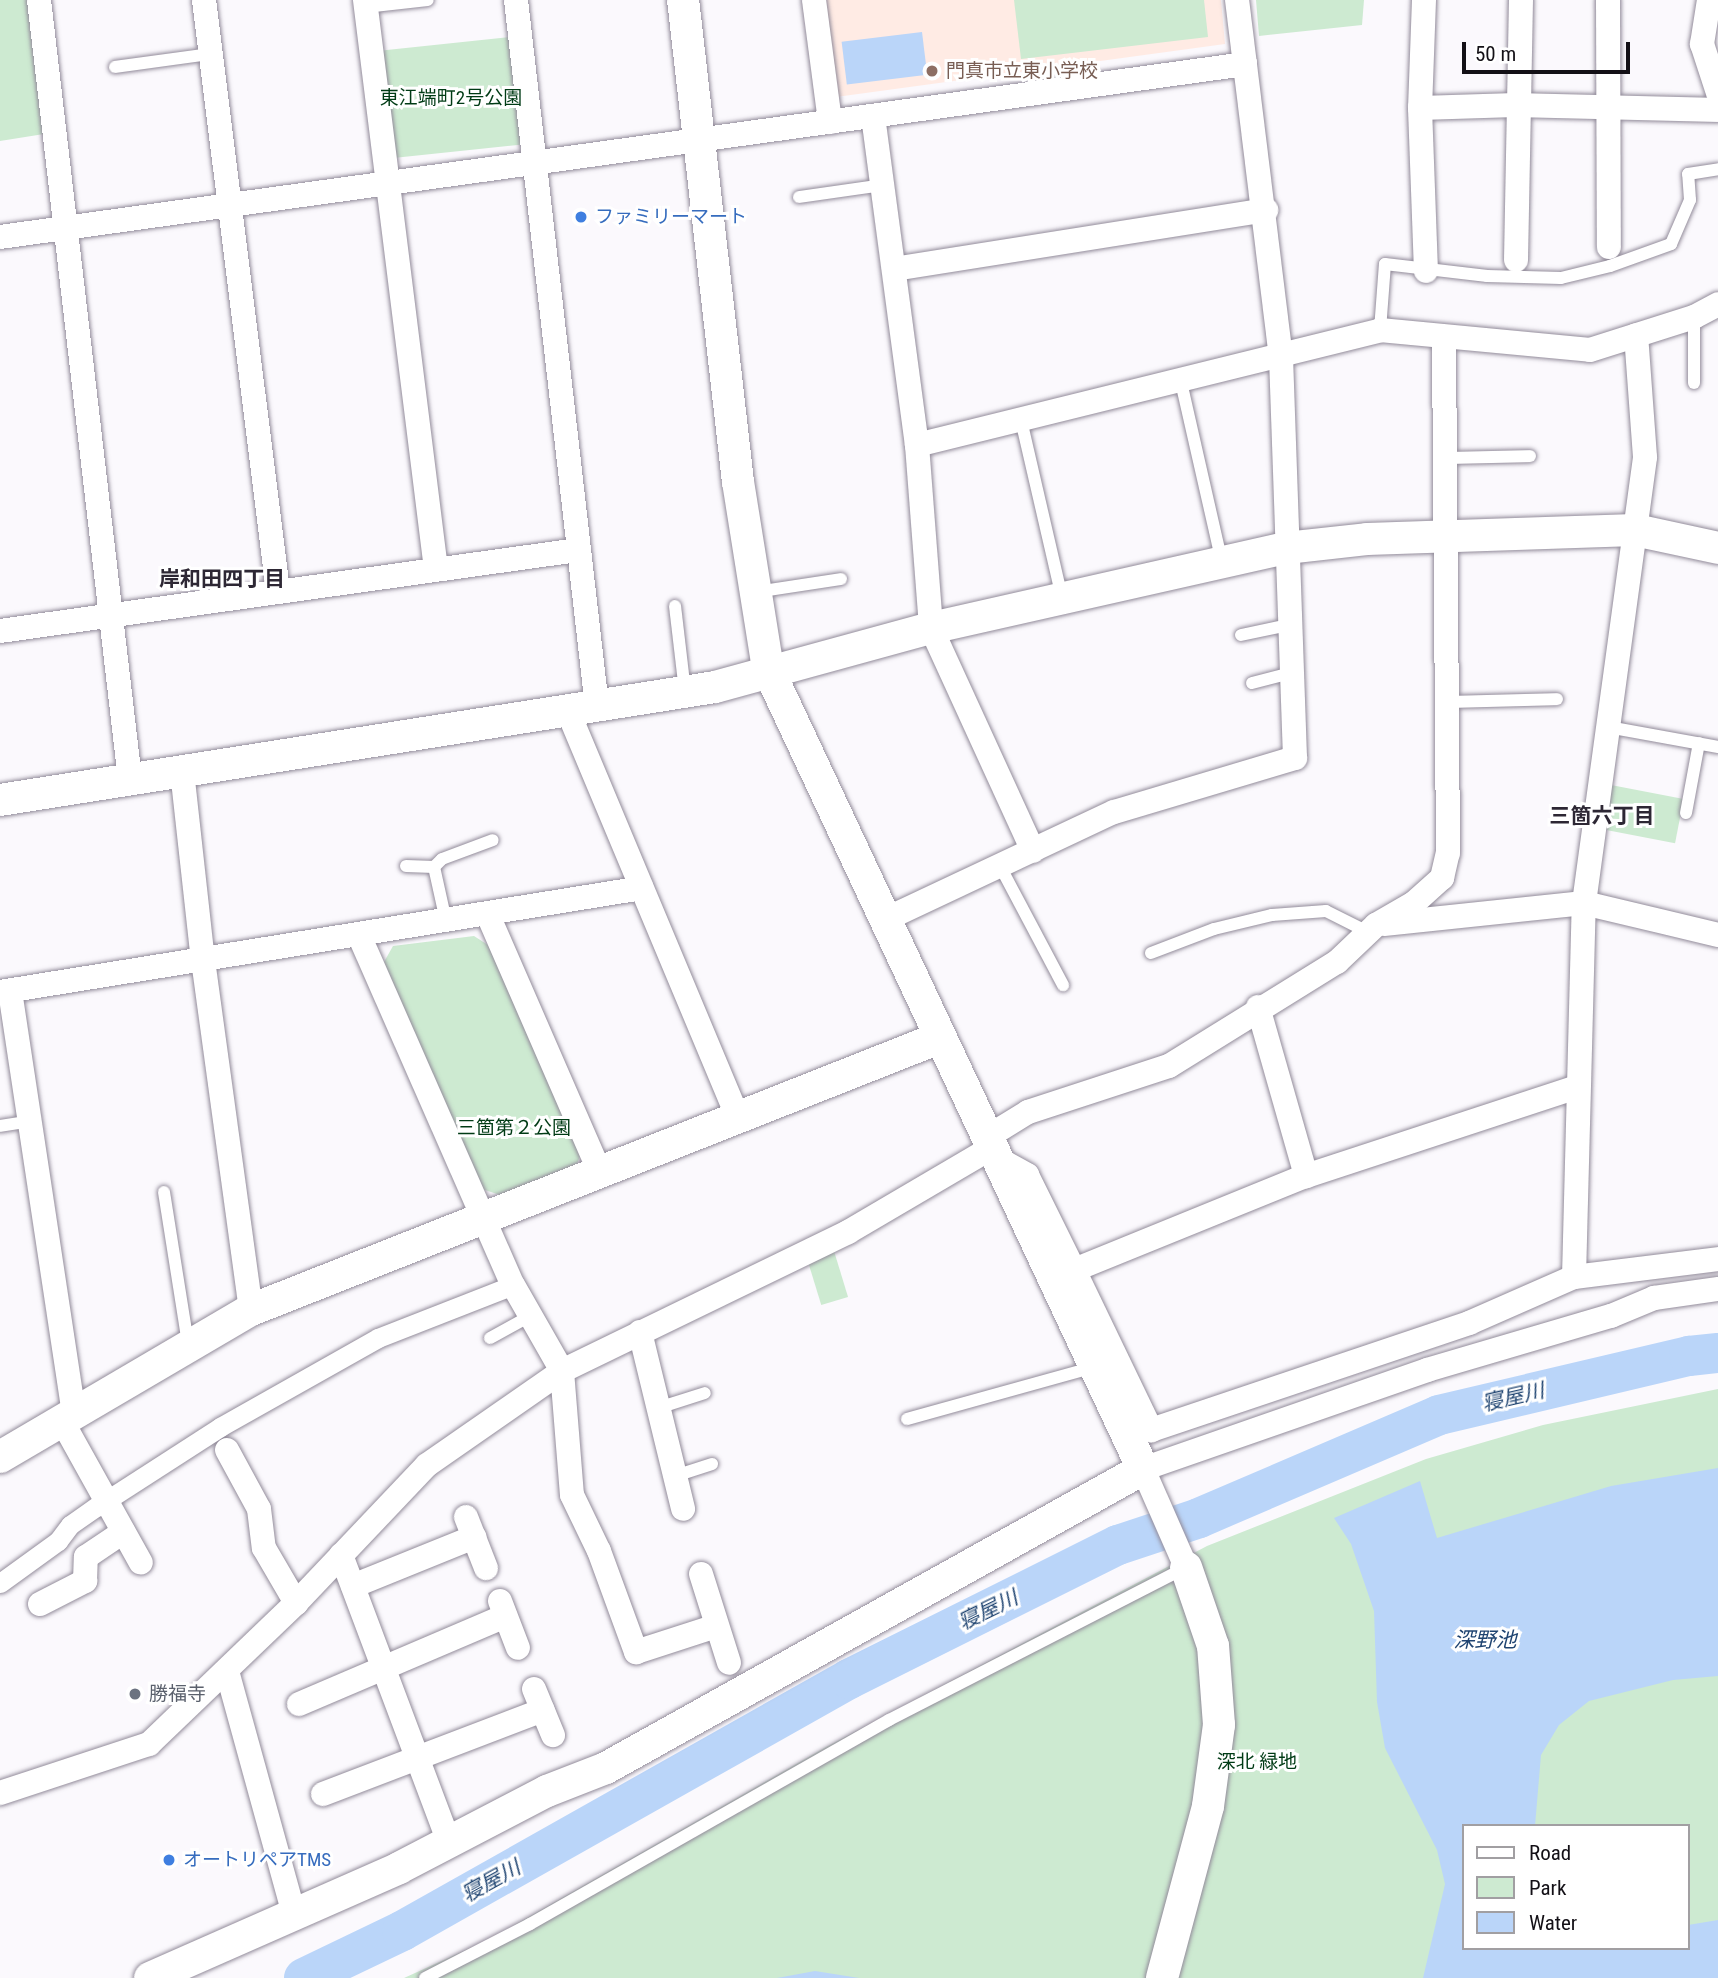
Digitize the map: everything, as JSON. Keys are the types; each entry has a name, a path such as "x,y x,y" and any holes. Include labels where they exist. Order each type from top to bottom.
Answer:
{"street":[{"path":"39,0 113,614 130,779"},
{"path":"204,0 278,591"},
{"path":"516,0 578,550 582,707 642,888 737,1115"},
{"path":"683,0 738,482 768,669 939,1038 995,1148 1147,1477 1186,1567 1213,1646 1219,1725 1208,1806 1162,1978"},
{"path":"814,0 830,122"},
{"path":"884,920 1149,799 1295,758 1281,358 1266,211 1237,0"},
{"path":"1424,0 1420,108 1426,271"},
{"path":"1516,260 1516,105 1521,0"},
{"path":"1608,0 1609,247"},
{"path":"1709,0 1702,44 1718,93"},
{"path":"365,4 436,569"},
{"path":"0,237 1245,64"},
{"path":"1420,108 1516,105 1718,110"},
{"path":"873,116 917,445 931,628 1033,851"},
{"path":"894,270 1266,211"},
{"path":"917,445 1281,358 1380,330 1444,339 1590,349 1694,317 1718,304"},
{"path":"1574,1277 1576,1087 1584,903 1645,457 1636,335"},
{"path":"0,1793 149,1744 296,1603 427,1465 562,1371 848,1233 995,1148 1028,1112 1169,1066 1258,1007 1337,962 1372,929 1414,903 1442,878 1448,853 1443,535 1444,339"},
{"path":"0,800 685,691 931,628 1286,548 1443,535 1635,530 1718,548"},
{"path":"0,631 578,550"},
{"path":"182,771 203,960 251,1310"},
{"path":"141,1563 106,1500 68,1418 30,1121 5,992 642,888"},
{"path":"1372,929 1584,903 1718,935"},
{"path":"488,915 600,1172"},
{"path":"359,935 482,1219 513,1285 562,1371 572,1494 599,1551 636,1653 716,1626"},
{"path":"1258,1007 1306,1176"},
{"path":"0,1457 251,1310 737,1115 939,1038"},
{"path":"1074,1270 1306,1176 1576,1087"},
{"path":"995,1148 1027,1175 1151,1430 1469,1323 1574,1277 1718,1259"},
{"path":"0,1583 106,1500 220,1427 378,1338 513,1285"},
{"path":"150,1978 449,1842 547,1791 606,1768 1147,1477 1427,1370 1611,1316 1654,1298 1718,1289"},
{"path":"1611,1316 1718,1303"},
{"path":"640,1332 683,1509"},
{"path":"227,1450 259,1509 264,1548 296,1603"},
{"path":"353,1586 470,1527 486,1568"},
{"path":"40,1604 85,1581 86,1558 123,1532"},
{"path":"341,1555 449,1842"},
{"path":"701,1574 729,1663"},
{"path":"299,1704 503,1608 518,1648"},
{"path":"227,1671 294,1914"},
{"path":"323,1794 418,1759 539,1699 553,1735"}],"lane":[{"path":"365,4 428,0"},
{"path":"114,67 210,54"},
{"path":"1380,330 1385,264 1426,271 1560,278 1671,244 1690,200 1688,174 1718,169"},
{"path":"799,197 883,186"},
{"path":"1694,317 1694,383"},
{"path":"1181,382 1222,563"},
{"path":"1021,420 1062,598"},
{"path":"1443,458 1530,456"},
{"path":"756,592 841,579"},
{"path":"675,606 685,691"},
{"path":"1241,635 1289,625"},
{"path":"1252,682 1291,673"},
{"path":"1445,702 1557,699"},
{"path":"1608,727 1718,747"},
{"path":"1686,813 1699,743"},
{"path":"406,866 434,867 442,859 493,840"},
{"path":"1000,866 1063,985"},
{"path":"434,867 446,921"},
{"path":"1151,953 1214,929 1272,915 1326,911 1372,929"},
{"path":"0,1126 30,1121"},
{"path":"164,1192 188,1347"},
{"path":"490,1338 530,1316"},
{"path":"907,1419 1096,1366"},
{"path":"658,1408 705,1393"},
{"path":"675,1476 712,1464"},
{"path":"425,1978 530,1924 889,1720 1186,1567"}],"shaded area":[{"name":"門真市立東小学校","path":"824,0 1221,0 1225,44 836,97"}],"green space":[{"path":"0,0 29,0 44,134 0,141"},
{"path":"1014,0 1204,0 1208,37 1021,59"},
{"path":"1256,0 1364,0 1362,25 1259,36"},
{"name":"東江端町2号公園","path":"511,37 522,144 391,158 380,51"},
{"path":"1611,785 1684,799 1675,843 1602,829"},
{"name":"三箇第２公園","path":"474,936 488,945 582,1151 575,1169 500,1195 482,1189 384,962 393,946"},
{"path":"834,1251 848,1297 821,1305 807,1259"},
{"name":"深北 緑地","path":"1718,1389 1718,1978 404,1978 490,1939 826,1747 1207,1546 1426,1459 1543,1425"}],"water":[{"path":"922,32 927,75 847,85 842,42"},
{"name":"深野池","path":"1718,1468 1718,1676 1673,1680 1589,1701 1559,1725 1541,1755 1535,1824 1462,1824 1462,1950 1690,1950 1690,1925 1718,1920 1718,1978 1423,1978 1445,1884 1437,1850 1385,1748 1377,1702 1374,1611 1351,1544 1334,1518 1420,1481 1437,1538 1611,1486"},
{"path":"815,1971 859,1978 777,1978"}],"waterway":[{"name":"寝屋川","path":"304,1978 402,1931 849,1679 1118,1545 1199,1518 1439,1415 1689,1356 1718,1353"}],"place":[{"name":"門真市立東小学校","path":"932,71"},
{"name":"ファミリーマート","path":"581,217"},
{"name":"勝福寺","path":"135,1694"},
{"name":"オートリペアTMS","path":"169,1860"}],"district":[{"name":"岸和田四丁目","path":"222,579"},
{"name":"三箇六丁目","path":"1602,816"}]}
